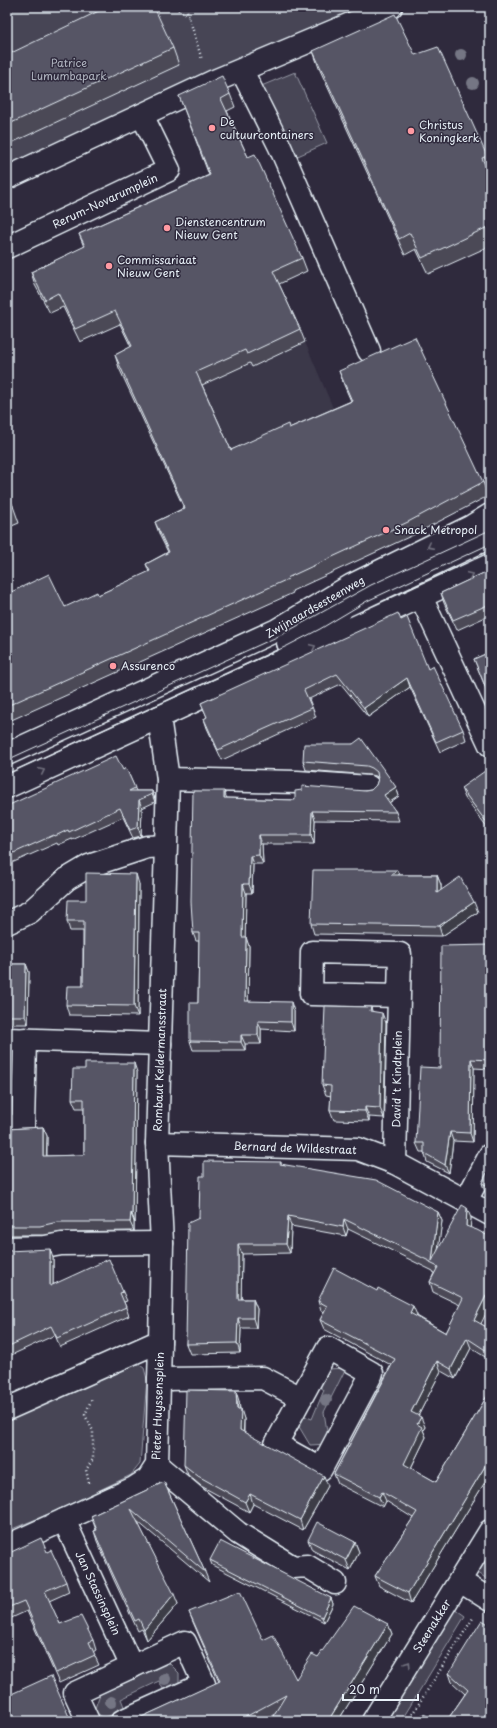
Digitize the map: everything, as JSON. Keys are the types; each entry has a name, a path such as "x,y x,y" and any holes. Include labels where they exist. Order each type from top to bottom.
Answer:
{"street":[{"path":"7,178 212,82 242,71 391,7"},
{"path":"242,71 280,147 369,351"},
{"name":"Rerum-Novarumplein","path":"7,247 169,170 142,115"},
{"name":"Zwijnaardsesteenweg","path":"7,754 277,630 352,585 472,526 490,515"},
{"path":"7,763 281,638 334,608 343,607 490,537"},
{"path":"7,787 490,565"},
{"path":"421,597 490,745"},
{"path":"7,771 299,638 338,615 343,607"},
{"name":"Rombaut Keldermansstraat","path":"158,717 168,779 157,1143 162,1243 160,1341"},
{"path":"168,779 297,782 369,787"},
{"path":"7,923 30,912 67,879 89,866 147,847 165,846"},
{"name":"David 't Kindtplein","path":"396,1162 399,996"},
{"path":"7,1126 23,1126 16,1039 160,1044"},
{"name":"Bernard de Wildestraat","path":"157,1143 358,1149 396,1162 490,1214"},
{"path":"466,1201 490,1155"},
{"path":"7,1248 45,1247 61,1244 162,1243"},
{"name":"Pieter Huyssensplein","path":"7,1408 160,1341 156,1465 148,1479 134,1488 7,1546"},
{"path":"328,1348 372,1372 321,1469 276,1444 301,1398 328,1348"},
{"path":"159,1379 263,1378 301,1398"},
{"path":"156,1465 238,1533 293,1567 307,1566 335,1583"},
{"name":"Jan Stassinsplein","path":"64,1520 132,1667"},
{"name":"Steenakker","path":"373,1721 490,1530"},
{"path":"460,1581 487,1598"},
{"path":"88,1721 75,1693 185,1642 204,1684 122,1721"}],"path":[{"path":"175,7 189,18"},
{"path":"94,1370 93,1394 85,1415 93,1431 93,1460 86,1470 88,1482 99,1504"},
{"path":"408,1721 477,1611 487,1598"}],"shaded area":[{"path":"305,342 339,422 190,521 119,368 137,360"}],"green space":[{"name":"Patrice Lumumbapark","path":"7,7 364,7 7,167"},
{"path":"295,72 327,143 291,159 259,87"},
{"path":"138,1364 144,1368 147,1379 140,1464 131,1475 56,1511 7,1531 7,1420 128,1365"},
{"path":"346,1368 324,1412 329,1444 310,1445 298,1425 299,1414 312,1419 324,1390 314,1382 327,1369"},
{"path":"490,1544 490,1574 487,1579 474,1570"},
{"path":"451,1606 465,1616 401,1721 382,1721"},
{"path":"169,1663 179,1673 179,1685 164,1691 159,1681 121,1699 125,1709 104,1718 94,1711 100,1694"}],"building":[{"path":"107,7 154,7 173,48 7,125 7,55"},
{"name":"Christus Koningkerk","path":"395,14 415,55 438,47 487,156 482,158 490,176 490,226 422,258 410,233 399,239 313,51"},
{"path":"222,76 230,94 221,99 248,157 255,154 302,258 273,271 300,329 247,354 245,350 196,372 231,450 288,424 289,428 352,401 339,371 415,337 483,482 408,522 287,578 288,579 7,706 7,594 49,574 65,607 97,592 98,595 150,571 146,564 169,552 155,522 185,508 115,355 132,346 115,311 75,329 58,293 45,300 31,272 85,246 79,234 210,175 179,96"},
{"path":"7,493 13,506 7,509"},
{"path":"490,570 490,604 453,620 441,593"},
{"path":"398,613 401,620 407,617 428,669 433,666 463,730 436,742 407,678 364,708 337,674 304,690 312,708 218,750 204,719 207,717 201,703"},
{"path":"490,652 490,698 474,659"},
{"path":"361,738 396,787 384,795 396,812 312,811 311,835 259,835 259,855 250,856 249,884 243,884 242,937 246,937 245,1001 291,1002 291,1022 258,1021 258,1035 241,1035 241,1042 190,1041 190,1003 198,1003 199,933 193,933 191,902 193,791 224,791 224,798 295,800 295,791 302,790 302,786 365,791 371,790 376,785 378,779 377,772 372,768 367,766 303,761 304,744 353,744"},
{"path":"116,756 123,770 126,768 135,788 129,791 152,791 152,794 139,800 138,827 130,830 120,808 69,832 68,830 55,836 54,835 7,856 7,806"},
{"path":"485,771 490,778 490,827 461,788"},
{"path":"313,870 397,870 391,875 437,875 437,893 460,877 474,902 439,926 311,924"},
{"path":"86,873 136,874 134,1006 66,1005 67,986 83,986 84,921 67,921 68,900 86,900"},
{"path":"490,945 489,1060 471,1059 470,1133 450,1132 445,1165 424,1153 424,1143 416,1143 420,1067 440,1068 441,946"},
{"path":"7,964 26,964 25,1016 7,1016"},
{"path":"325,1006 371,1007 370,1011 382,1013 380,1108 365,1107 365,1111 330,1110 331,1086 322,1085"},
{"path":"85,1063 134,1063 132,1214 131,1213 130,1222 58,1222 40,1226 7,1226 7,1129 43,1127 43,1156 84,1155 84,1099 72,1099 73,1069 85,1069"},
{"path":"204,1161 281,1162 280,1164 376,1180 438,1212 432,1261 462,1205 467,1208 466,1226 490,1237 490,1288 474,1320 490,1329 490,1353 467,1338 451,1369 437,1361 411,1412 421,1417 417,1424 422,1427 404,1464 436,1482 490,1391 490,1458 408,1593 375,1576 417,1512 382,1492 379,1497 334,1474 395,1359 320,1320 327,1306 318,1301 334,1268 377,1291 378,1288 413,1306 410,1313 446,1333 463,1298 430,1282 438,1267 430,1263 431,1262 344,1219 343,1227 288,1216 286,1244 238,1244 238,1299 253,1299 253,1318 238,1318 237,1343 186,1344 188,1223 199,1218 200,1176 204,1176"},
{"path":"490,1167 490,1187 482,1183"},
{"path":"50,1249 50,1286 109,1259 123,1292 120,1293 126,1307 57,1338 51,1326 7,1347 7,1251"},
{"path":"186,1390 236,1391 237,1409 241,1409 240,1430 324,1476 300,1520 250,1494 245,1502 198,1476 184,1465"},
{"path":"164,1482 205,1572 131,1509 174,1594 144,1630 139,1619 135,1621 111,1570 94,1531 97,1530 91,1516"},
{"path":"317,1522 355,1542 346,1560 308,1540"},
{"path":"41,1538 47,1552 51,1550 66,1582 45,1591 60,1624 81,1616 93,1640 89,1642 95,1655 56,1673 24,1601 7,1608 7,1554"},
{"path":"220,1541 331,1598 322,1617 210,1560"},
{"path":"240,1591 263,1640 273,1635 296,1679 312,1654 318,1657 354,1606 388,1624 328,1721 270,1721 286,1695 238,1721 133,1721 220,1681 189,1612"},
{"path":"482,1620 490,1625 490,1721 451,1721 448,1719 468,1690 449,1673"},
{"path":"51,1676 71,1721 7,1721 7,1696"},
{"path":"423,1714 441,1721 419,1721"}],"tram line":[{"path":"7,760 281,635 371,585 490,530"},
{"path":"7,774 287,646 320,629 367,601 490,544"}],"place":[{"name":"De cultuurcontainers","path":"212,128"},
{"name":"Christus Koningkerk","path":"411,131"},
{"name":"Dienstencentrum Nieuw Gent","path":"167,228"},
{"name":"Commissariaat Nieuw Gent","path":"109,266"},
{"name":"Snack Metropol","path":"386,530"},
{"name":"Assurenco","path":"113,666"}]}
